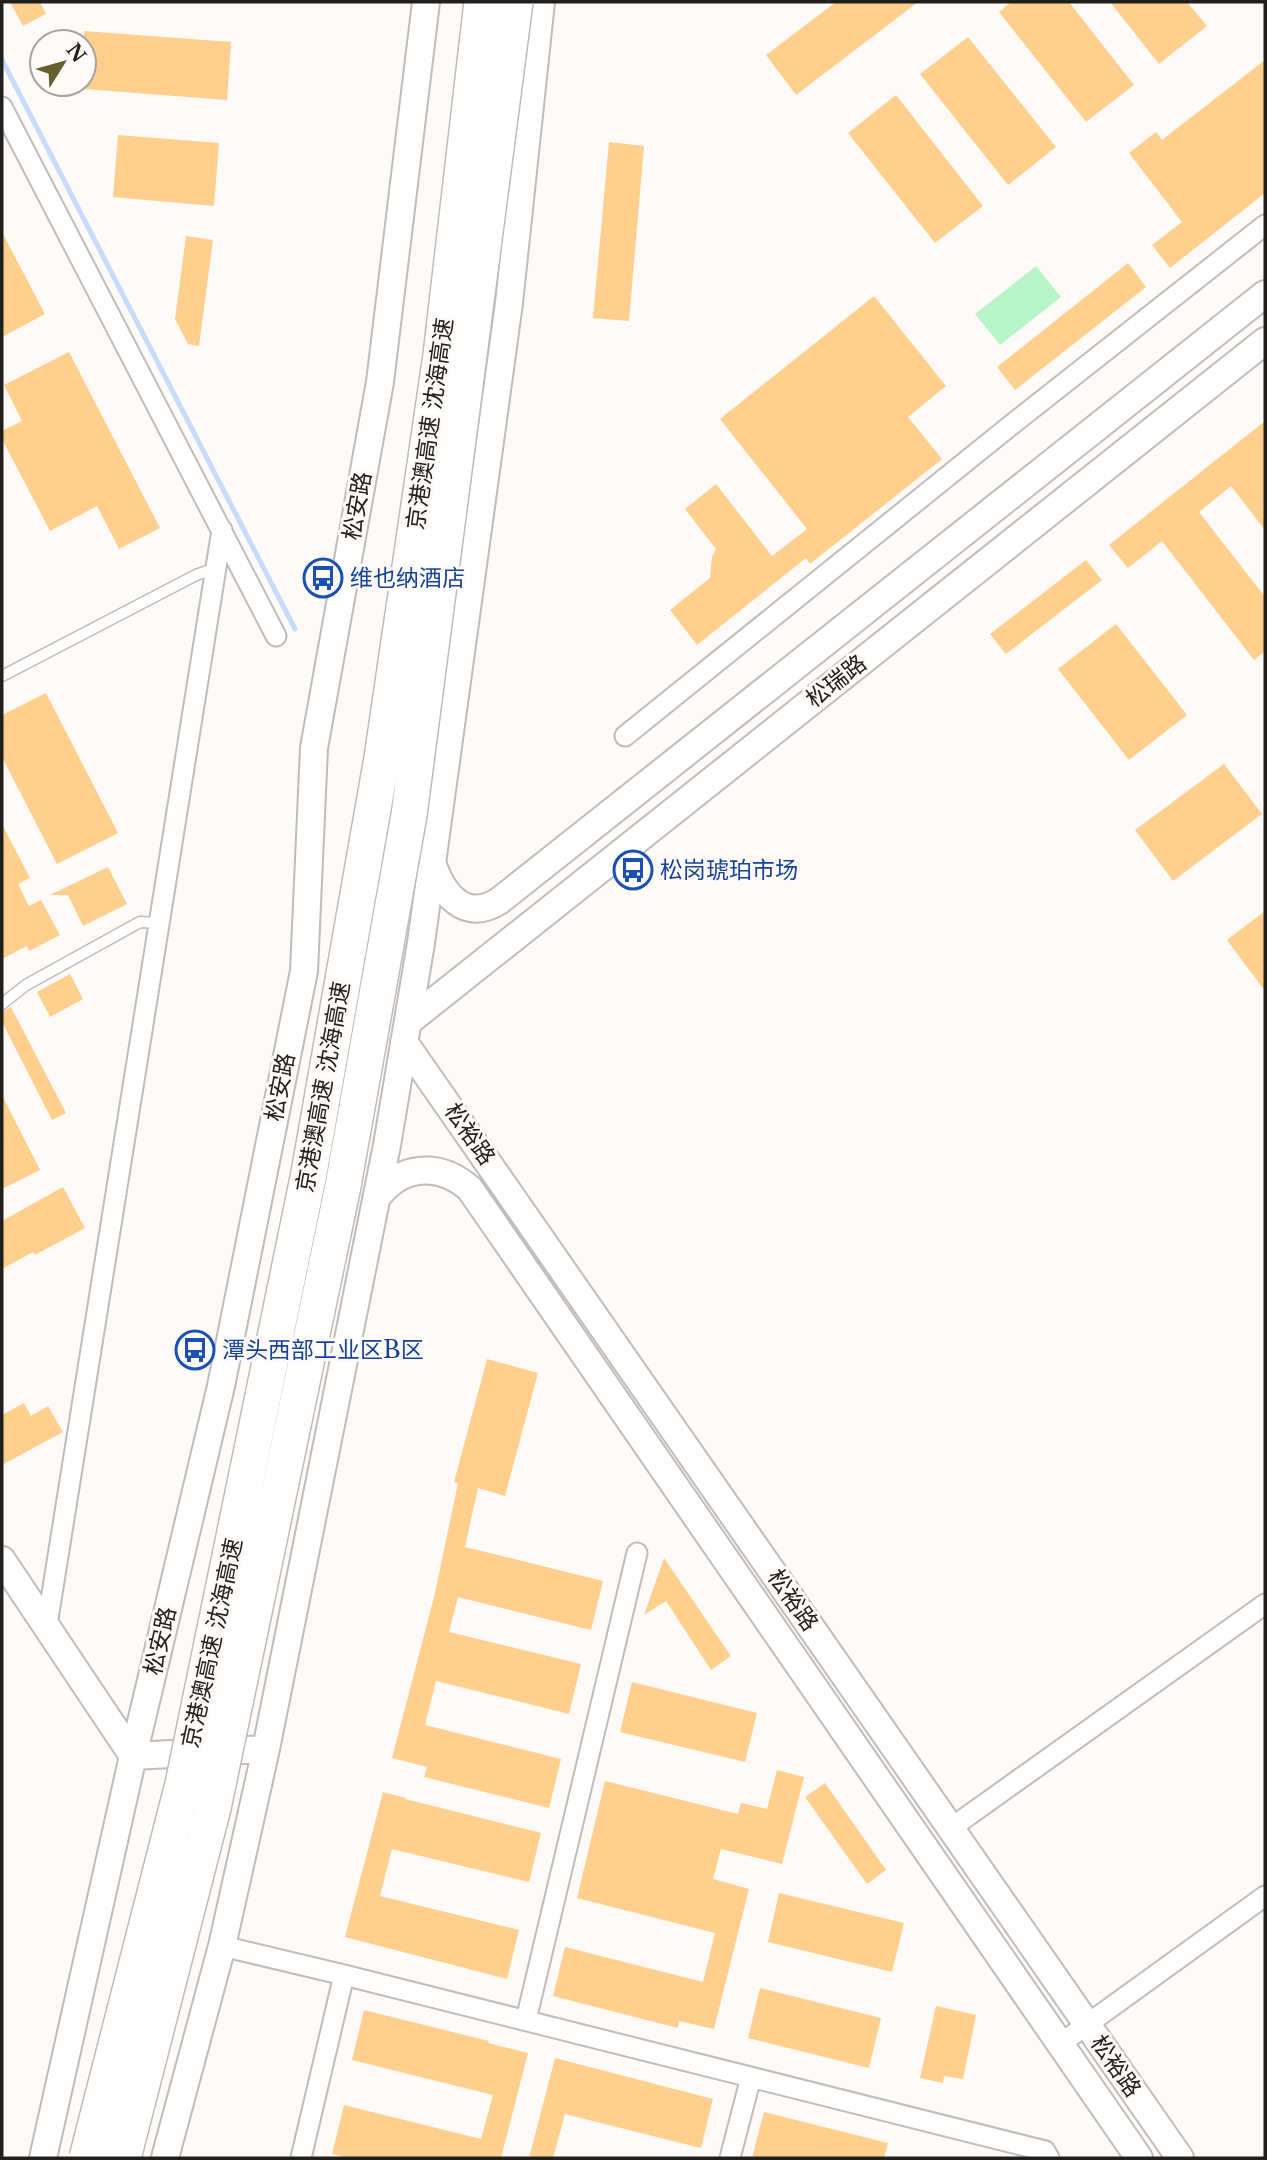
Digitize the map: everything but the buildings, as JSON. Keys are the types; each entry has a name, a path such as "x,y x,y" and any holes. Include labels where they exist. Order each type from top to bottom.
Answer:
{"highway":[{"name":"京港澳高速 沈海高速","path":"87,2158 183,1784 309,1173 382,758 441,355 482,2"},
{"name":"京港澳高速 沈海高速","path":"122,2158 213,1808 345,1173 409,815 515,2"}],"street":[{"name":"松安路","path":"43,2158 133,1756 221,1386 304,971 314,748 380,382 426,2"},
{"path":"164,2158 222,1946 266,1749 376,1199 406,1032 509,303 541,2"},
{"path":"2,107 276,636"},
{"path":"625,736 1265,225"},
{"name":"松瑞路","path":"432,862 444,887 466,908 482,910 499,901 1265,294"},
{"name":"松瑞路","path":"406,1032 1265,341"},
{"path":"47,1625 222,530"},
{"name":"松裕路","path":"406,1032 1180,2158"},
{"name":"松裕路","path":"376,1199 393,1181 411,1173 429,1170 450,1174 475,1195 1139,2158"},
{"path":"526,2020 637,1553"},
{"path":"2,1560 133,1756 266,1749"},
{"path":"951,1828 1265,1604"},
{"path":"1060,2044 1265,1896"},
{"path":"222,1946 1045,2151 1049,2158"},
{"path":"301,2158 344,1975"},
{"path":"730,2158 751,2077"}],"lane":[{"path":"2,676 196,575 216,568"},
{"path":"2,1004 26,985 140,922 159,923"}],"green space":[{"path":"1036,266 1061,297 1000,345 975,314"}],"waterway":[{"path":"2,60 295,629"}],"place":[{"name":"维也纳酒店","path":"323,578"},
{"name":"松岗琥珀市场","path":"633,870"},
{"name":"潭头西部工业区B区","path":"195,1350"}]}
